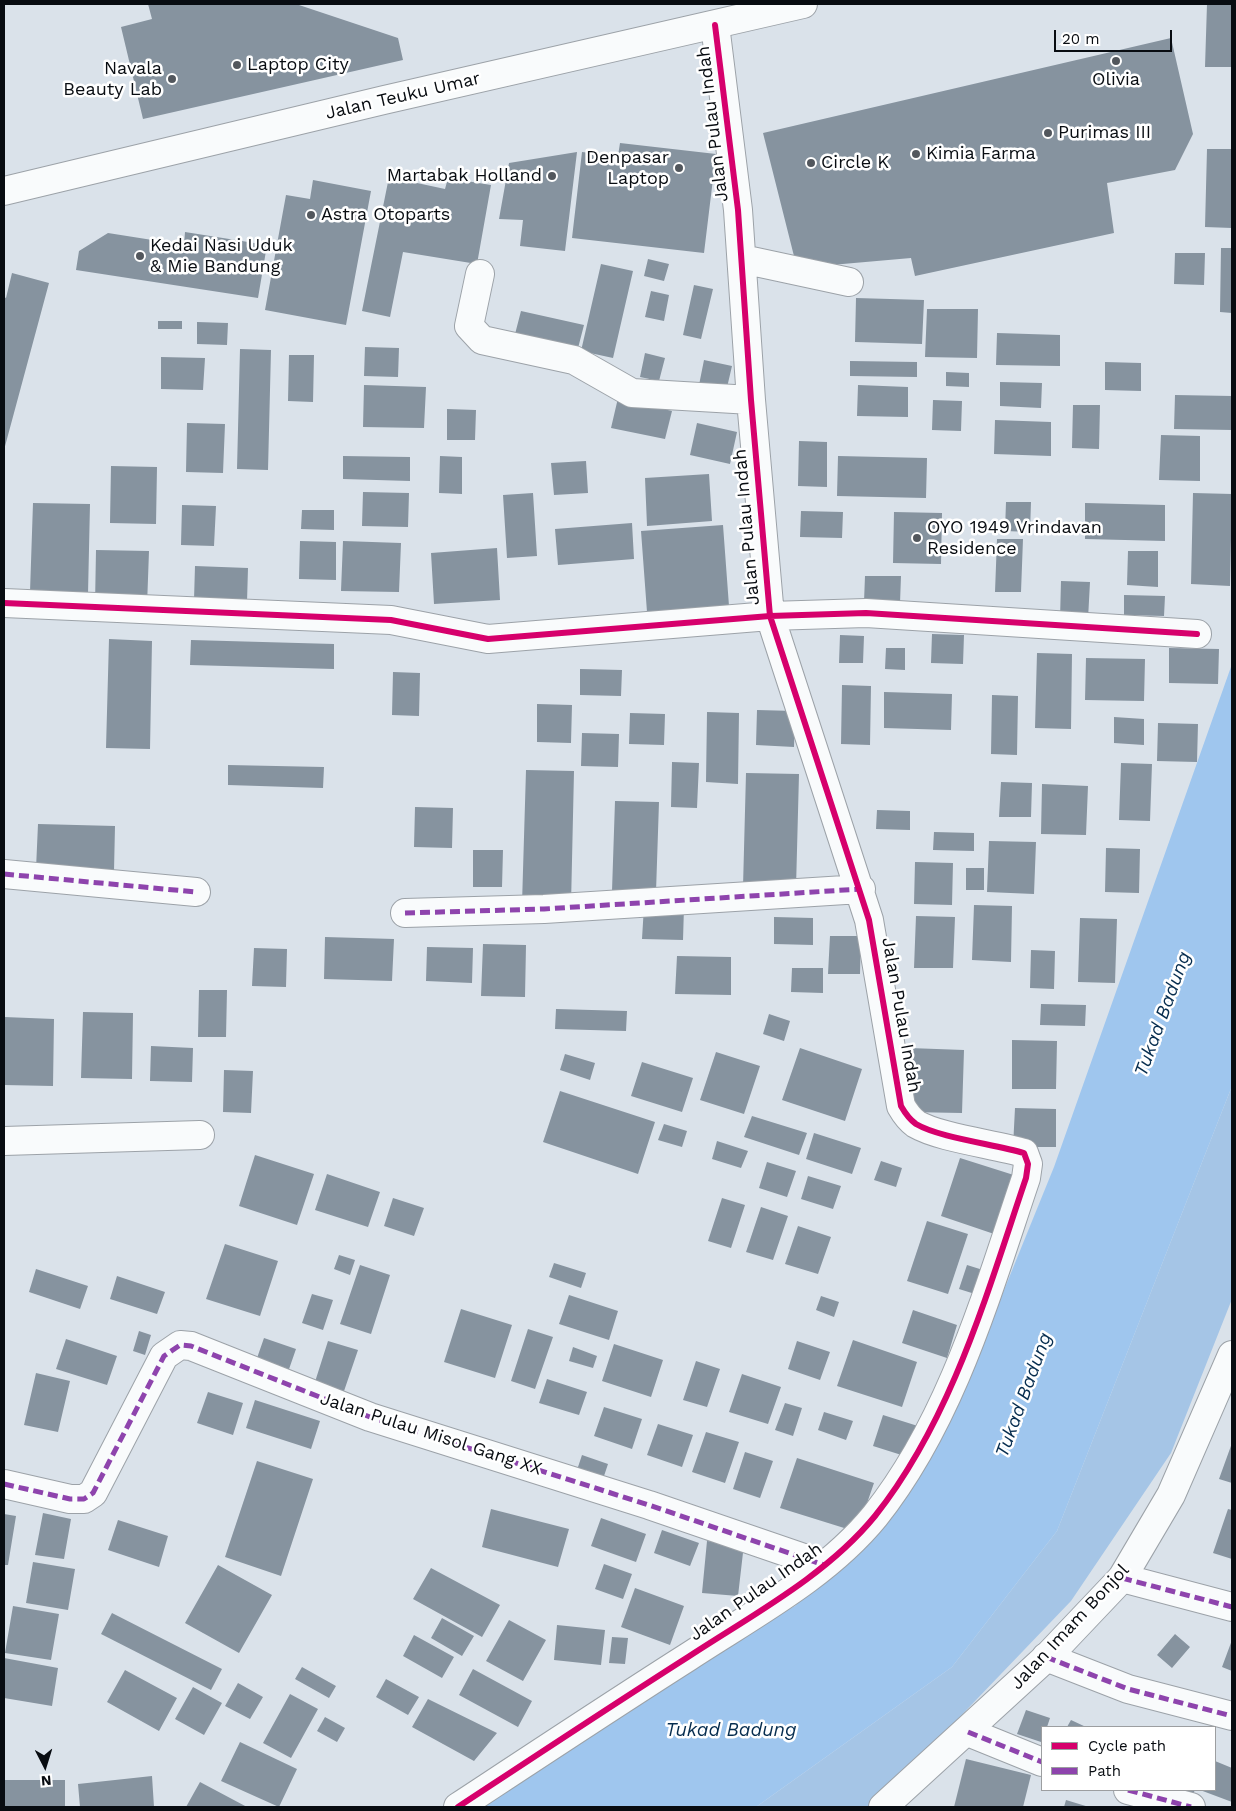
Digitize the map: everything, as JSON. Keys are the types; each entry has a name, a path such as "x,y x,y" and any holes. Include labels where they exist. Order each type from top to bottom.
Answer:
{"main road":[{"name":"Jalan Teuku Umar","path":"4,191 384,100 803,4"},
{"name":"Jalan Pulau Indah","path":"458,1807 787,1593 852,1541 875,1516 908,1470 945,1400 992,1279 1026,1178 1028,1164 1024,1153 935,1131 916,1124 906,1116 901,1106 876,956 861,888 770,616 751,400 742,259 716,25"},
{"path":"742,259 849,282"},
{"path":"480,274 469,326 482,340 574,360 632,392 751,400"},
{"path":"4,603 391,620 488,639 770,616 866,613 1197,634"},
{"path":"4,874 196,892"},
{"path":"405,913 544,909 861,888"},
{"path":"4,1141 200,1135"},
{"name":"Jalan Pulau Misol Gang XX","path":"4,1484 70,1499 84,1499 93,1493 164,1356 180,1345 191,1346 370,1417 649,1505 824,1565"},
{"name":"Jalan Imam Bonjol","path":"883,1807 968,1732 1046,1657 1122,1578 1171,1495 1232,1355"},
{"path":"1122,1578 1232,1607"},
{"path":"1046,1657 1128,1689 1232,1716"},
{"path":"968,1732 1041,1762"},
{"path":"1132,1791 1191,1807"}],"shaded area":[{"path":"1232,1086 1232,1299 1171,1453 1071,1601 906,1773 868,1807 756,1807 952,1667 1057,1531"}],"water":[{"name":"Tukad Badung","path":"1232,664 1232,1086 1057,1531 952,1667 756,1807 472,1807 705,1654 795,1606 868,1531 989,1327 1054,1167"}],"building":[{"path":"148,4 296,4 398,38 403,60 143,119 121,27 152,19"},
{"path":"1207,4 1232,4 1232,67 1205,67"},
{"path":"1171,38 1193,134 1175,170 1107,183 1114,233 915,276 911,258 797,268 763,133"},
{"path":"620,143 716,154 704,253 572,238 582,152 618,156"},
{"path":"1207,149 1232,149 1232,228 1205,227"},
{"path":"577,152 565,251 520,246 523,220 499,219 509,163"},
{"path":"389,177 445,189 448,178 491,185 477,264 403,252 390,317 362,311"},
{"path":"313,180 371,191 346,325 265,310 286,195 310,199"},
{"path":"185,232 267,245 258,298 76,270 79,251 108,233 184,245"},
{"path":"1221,248 1232,248 1232,313 1220,312"},
{"path":"1175,253 1205,253 1204,285 1174,284"},
{"path":"648,259 669,264 664,281 644,276"},
{"path":"601,264 633,271 613,358 581,351"},
{"path":"12,273 49,283 4,450 4,297 6,298"},
{"path":"694,285 713,289 701,339 683,335"},
{"path":"651,291 669,295 664,321 645,317"},
{"path":"856,298 924,300 922,344 855,342"},
{"path":"927,309 978,309 977,358 925,357"},
{"path":"521,311 584,325 577,352 514,338"},
{"path":"158,321 182,321 182,329 158,329"},
{"path":"197,322 228,323 227,345 197,344"},
{"path":"997,333 1060,335 1060,366 996,365"},
{"path":"365,347 399,348 398,377 364,376"},
{"path":"240,349 271,350 268,470 237,469"},
{"path":"645,353 665,358 659,381 640,377"},
{"path":"289,355 314,355 313,402 288,401"},
{"path":"161,357 205,358 203,390 161,389"},
{"path":"704,360 732,366 725,396 698,390"},
{"path":"850,361 917,362 917,377 850,376"},
{"path":"1105,362 1141,363 1141,391 1105,390"},
{"path":"946,372 969,373 969,387 946,386"},
{"path":"1000,382 1042,383 1041,408 1000,406"},
{"path":"364,385 426,387 424,428 363,427"},
{"path":"858,385 908,387 908,417 857,416"},
{"path":"1175,395 1232,396 1232,430 1174,429"},
{"path":"618,398 672,411 665,439 611,428"},
{"path":"933,400 962,401 961,431 932,430"},
{"path":"1073,405 1100,405 1099,449 1072,448"},
{"path":"447,409 476,410 475,440 447,440"},
{"path":"995,420 1051,422 1051,456 994,454"},
{"path":"187,423 225,424 223,473 186,472"},
{"path":"697,423 737,432 730,464 690,455"},
{"path":"1161,435 1200,436 1200,481 1159,480"},
{"path":"799,441 827,442 827,487 798,486"},
{"path":"343,456 410,457 410,481 343,479"},
{"path":"440,456 462,457 462,494 439,493"},
{"path":"838,456 927,458 926,498 837,496"},
{"path":"586,461 588,493 554,495 551,463"},
{"path":"111,466 157,467 156,524 110,523"},
{"path":"709,474 712,521 647,526 645,478"},
{"path":"363,492 409,493 408,527 362,526"},
{"path":"533,493 537,556 507,558 503,495"},
{"path":"1193,493 1232,494 1230,586 1191,584"},
{"path":"1006,502 1031,502 1030,532 1005,531"},
{"path":"33,503 90,504 88,594 30,592"},
{"path":"1085,503 1165,505 1165,541 1085,539"},
{"path":"182,505 216,506 214,546 181,545"},
{"path":"302,510 334,510 334,530 301,529"},
{"path":"801,511 843,512 842,538 800,537"},
{"name":"OYO 1949 Vrindavan Residence","path":"894,512 942,513 941,564 893,563"},
{"path":"632,523 634,559 558,565 555,529"},
{"path":"723,525 729,606 647,612 641,531"},
{"path":"997,539 1023,539 1021,592 995,592"},
{"path":"300,541 336,542 336,580 299,579"},
{"path":"343,541 401,543 399,592 341,591"},
{"path":"497,548 500,600 434,604 431,553"},
{"path":"96,550 149,551 147,606 95,605"},
{"path":"1128,551 1158,551 1158,587 1127,585"},
{"path":"195,566 248,568 247,602 194,600"},
{"path":"865,576 901,576 900,603 864,602"},
{"path":"1061,581 1090,582 1088,619 1060,619"},
{"path":"1124,595 1165,596 1164,616 1124,615"},
{"path":"932,634 964,635 963,664 931,663"},
{"path":"840,635 864,636 863,663 839,663"},
{"path":"109,639 152,641 150,749 106,748"},
{"path":"191,640 334,644 334,669 190,665"},
{"path":"886,648 905,648 905,670 885,669"},
{"path":"1169,648 1219,649 1218,684 1169,683"},
{"path":"1037,653 1072,654 1071,729 1035,728"},
{"path":"1086,658 1145,659 1144,701 1085,700"},
{"path":"580,669 622,670 621,696 580,695"},
{"path":"393,672 420,673 419,716 392,715"},
{"path":"842,685 871,686 870,745 841,744"},
{"path":"884,692 952,694 951,730 884,728"},
{"path":"992,695 1018,696 1017,755 991,754"},
{"path":"537,704 572,705 571,743 537,742"},
{"path":"757,710 795,711 794,747 756,745"},
{"path":"707,712 739,713 738,784 706,782"},
{"path":"630,713 665,714 664,745 629,744"},
{"path":"1114,717 1144,719 1144,745 1114,743"},
{"path":"1158,723 1198,724 1197,762 1157,761"},
{"path":"582,733 619,734 618,767 581,766"},
{"path":"672,762 699,763 697,808 671,807"},
{"path":"1121,763 1152,764 1150,821 1119,820"},
{"path":"228,765 324,767 323,788 228,785"},
{"path":"526,770 574,771 571,905 522,904"},
{"path":"746,773 799,774 796,888 743,887"},
{"path":"1001,782 1032,783 1031,817 999,817"},
{"path":"1042,784 1088,786 1086,835 1041,834"},
{"path":"615,801 659,802 656,892 612,891"},
{"path":"415,807 453,808 452,848 414,847"},
{"path":"877,810 910,811 910,830 876,829"},
{"path":"38,824 115,826 114,871 36,869"},
{"path":"934,832 974,833 974,851 933,850"},
{"path":"989,841 1036,842 1034,894 987,892"},
{"path":"1106,848 1140,849 1139,893 1105,892"},
{"path":"473,850 503,850 502,887 473,887"},
{"path":"915,862 953,863 952,905 914,904"},
{"path":"966,868 984,868 984,890 966,890"},
{"path":"974,905 1012,906 1011,962 972,960"},
{"path":"644,906 684,907 683,940 642,939"},
{"path":"916,916 955,917 953,968 914,968"},
{"path":"774,917 813,918 813,945 774,944"},
{"path":"1080,918 1117,919 1115,983 1078,982"},
{"path":"830,936 861,936 860,974 828,974"},
{"path":"325,937 394,939 392,981 324,979"},
{"path":"483,944 526,945 525,997 481,996"},
{"path":"427,947 473,948 472,983 426,981"},
{"path":"254,948 287,949 286,987 252,986"},
{"path":"1031,950 1055,951 1054,989 1030,988"},
{"path":"677,956 731,957 731,995 675,994"},
{"path":"792,968 823,968 823,993 791,992"},
{"path":"199,990 227,990 226,1037 198,1037"},
{"path":"1041,1004 1086,1005 1085,1026 1040,1025"},
{"path":"556,1009 627,1011 626,1031 555,1029"},
{"path":"83,1012 133,1013 132,1079 81,1078"},
{"path":"769,1014 790,1021 784,1041 763,1034"},
{"path":"4,1017 54,1019 53,1086 4,1085"},
{"path":"1012,1040 1057,1041 1056,1089 1012,1089"},
{"path":"151,1046 193,1048 192,1082 150,1081"},
{"path":"800,1048 862,1069 845,1121 782,1100"},
{"path":"909,1048 964,1050 962,1113 907,1112"},
{"path":"716,1052 760,1066 744,1114 700,1100"},
{"path":"565,1054 595,1063 590,1080 560,1070"},
{"path":"642,1062 693,1078 682,1112 631,1096"},
{"path":"224,1070 253,1071 251,1113 223,1112"},
{"path":"560,1091 655,1122 638,1174 543,1142"},
{"path":"1015,1108 1056,1109 1056,1147 1013,1147"},
{"path":"752,1116 807,1133 799,1155 744,1137"},
{"path":"664,1124 687,1131 682,1147 658,1140"},
{"path":"814,1133 861,1148 852,1174 806,1159"},
{"path":"717,1141 748,1151 741,1168 712,1159"},
{"path":"255,1155 314,1174 297,1225 239,1206"},
{"path":"960,1158 1020,1177 1000,1236 941,1216"},
{"path":"881,1161 902,1168 896,1187 874,1180"},
{"path":"767,1162 796,1171 787,1197 759,1188"},
{"path":"327,1174 380,1192 368,1227 315,1210"},
{"path":"808,1176 841,1186 833,1209 801,1199"},
{"path":"393,1198 424,1208 414,1236 384,1226"},
{"path":"722,1198 745,1205 731,1248 708,1241"},
{"path":"761,1207 788,1216 773,1260 746,1252"},
{"path":"927,1221 968,1234 948,1294 907,1281"},
{"path":"798,1226 831,1237 818,1274 785,1264"},
{"path":"225,1244 278,1261 260,1316 206,1299"},
{"path":"339,1255 355,1260 350,1275 334,1269"},
{"path":"554,1263 586,1273 581,1288 549,1277"},
{"path":"360,1265 390,1275 371,1334 340,1324"},
{"path":"967,1265 983,1270 975,1294 959,1289"},
{"path":"36,1269 88,1286 80,1309 29,1292"},
{"path":"117,1276 165,1292 157,1314 110,1299"},
{"path":"312,1294 333,1300 323,1330 302,1323"},
{"path":"569,1295 618,1311 609,1340 559,1324"},
{"path":"821,1296 839,1302 834,1317 816,1310"},
{"path":"461,1309 512,1325 495,1378 444,1362"},
{"path":"913,1310 957,1325 947,1358 902,1343"},
{"path":"528,1329 553,1337 535,1389 511,1381"},
{"path":"139,1331 151,1335 145,1355 133,1351"},
{"path":"264,1338 296,1349 288,1372 256,1361"},
{"path":"66,1339 117,1356 107,1385 56,1369"},
{"path":"853,1340 917,1362 902,1407 837,1386"},
{"path":"328,1341 358,1350 343,1394 314,1385"},
{"path":"797,1341 830,1352 820,1380 788,1369"},
{"path":"614,1344 663,1360 651,1397 602,1381"},
{"path":"573,1347 597,1356 593,1368 569,1361"},
{"path":"696,1361 720,1369 707,1407 683,1400"},
{"path":"36,1373 70,1381 58,1432 24,1425"},
{"path":"742,1374 781,1387 768,1424 729,1412"},
{"path":"547,1379 587,1392 579,1415 539,1403"},
{"path":"208,1392 243,1403 233,1435 197,1423"},
{"path":"255,1400 320,1421 311,1449 246,1428"},
{"path":"785,1403 802,1408 793,1436 775,1430"},
{"path":"604,1407 642,1419 632,1449 594,1436"},
{"path":"824,1412 853,1421 846,1440 818,1430"},
{"path":"883,1415 921,1427 911,1458 873,1446"},
{"path":"658,1424 693,1435 682,1467 647,1455"},
{"path":"706,1432 739,1442 725,1483 692,1472"},
{"path":"1232,1443 1232,1483 1219,1479"},
{"path":"745,1452 773,1461 760,1498 733,1489"},
{"path":"582,1455 608,1464 600,1488 574,1479"},
{"path":"797,1458 874,1483 857,1532 780,1508"},
{"path":"257,1461 313,1479 281,1576 225,1557"},
{"path":"491,1509 569,1529 558,1567 482,1547"},
{"path":"1228,1509 1232,1510 1232,1559 1213,1553"},
{"path":"43,1513 71,1519 64,1559 35,1555"},
{"path":"4,1514 16,1516 8,1565 4,1565"},
{"path":"601,1518 646,1534 636,1562 591,1546"},
{"path":"118,1520 168,1536 159,1567 108,1550"},
{"path":"662,1530 699,1543 690,1566 654,1553"},
{"path":"707,1541 744,1544 738,1596 702,1593"},
{"path":"33,1562 75,1569 68,1610 26,1603"},
{"path":"604,1564 632,1574 623,1599 595,1589"},
{"path":"218,1565 272,1595 239,1653 185,1623"},
{"path":"431,1568 500,1605 482,1637 413,1599"},
{"path":"635,1588 684,1606 670,1645 621,1627"},
{"path":"13,1606 59,1614 51,1660 5,1653"},
{"path":"112,1613 222,1669 211,1690 101,1634"},
{"path":"442,1618 474,1636 462,1656 431,1638"},
{"path":"509,1620 546,1640 523,1681 486,1661"},
{"path":"557,1625 605,1630 601,1665 554,1660"},
{"path":"1175,1634 1190,1647 1172,1668 1157,1655"},
{"path":"414,1635 454,1657 442,1678 403,1656"},
{"path":"612,1637 628,1638 625,1664 609,1663"},
{"path":"1232,1640 1232,1671 1222,1667"},
{"path":"4,1658 58,1668 52,1706 4,1698"},
{"path":"302,1667 336,1686 329,1698 295,1679"},
{"path":"473,1669 532,1701 518,1727 459,1695"},
{"path":"125,1670 177,1698 159,1731 107,1702"},
{"path":"386,1679 419,1697 408,1715 376,1697"},
{"path":"238,1683 263,1697 250,1719 225,1706"},
{"path":"193,1687 222,1703 204,1735 175,1719"},
{"path":"290,1694 318,1709 291,1758 263,1743"},
{"path":"428,1699 497,1733 474,1761 412,1727"},
{"path":"1026,1710 1050,1718 1047,1726 1041,1726 1041,1742 1017,1734"},
{"path":"325,1717 345,1728 337,1742 317,1731"},
{"path":"1071,1720 1084,1726 1068,1726"},
{"path":"240,1742 297,1769 279,1807 221,1781"},
{"path":"966,1759 1031,1775 1023,1807 954,1807"},
{"path":"1216,1761 1232,1768 1232,1802 1203,1791 1216,1791"},
{"path":"152,1776 154,1807 80,1807 78,1784"},
{"path":"4,1780 65,1780 65,1807 4,1807"},
{"path":"200,1782 247,1807 186,1807"},
{"path":"1066,1800 1089,1807 1064,1807"}],"marked path":[{"path":"4,874 196,892"},
{"path":"405,913 544,909 861,889"},
{"path":"4,1484 70,1499 84,1499 93,1493 164,1356 180,1345 191,1346 370,1417 649,1505 824,1565"},
{"path":"1122,1578 1232,1607"},
{"path":"1046,1657 1128,1689 1232,1716"},
{"path":"968,1732 1041,1762"},
{"path":"1132,1791 1191,1807"}],"cycle path":[{"path":"458,1807 762,1610 811,1576 856,1538 875,1516 902,1478 926,1438 946,1397 965,1354 1026,1178 1028,1164 1024,1153 926,1129 911,1120 901,1106 869,920 770,616 751,400 738,210 715,25"},
{"path":"4,603 391,620 488,639 770,616 866,613 1197,634"}],"place":[{"name":"Olivia","path":"1116,61"},
{"name":"Laptop City","path":"237,65"},
{"name":"Navala Beauty Lab","path":"172,79"},
{"name":"Purimas III","path":"1048,133"},
{"name":"Kimia Farma","path":"916,154"},
{"name":"Circle K","path":"811,163"},
{"name":"Denpasar Laptop","path":"679,168"},
{"name":"Martabak Holland","path":"552,176"},
{"name":"Astra Otoparts","path":"311,215"},
{"name":"Kedai Nasi Uduk & Mie Bandung","path":"140,256"},
{"name":"OYO 1949 Vrindavan Residence","path":"917,538"}]}
